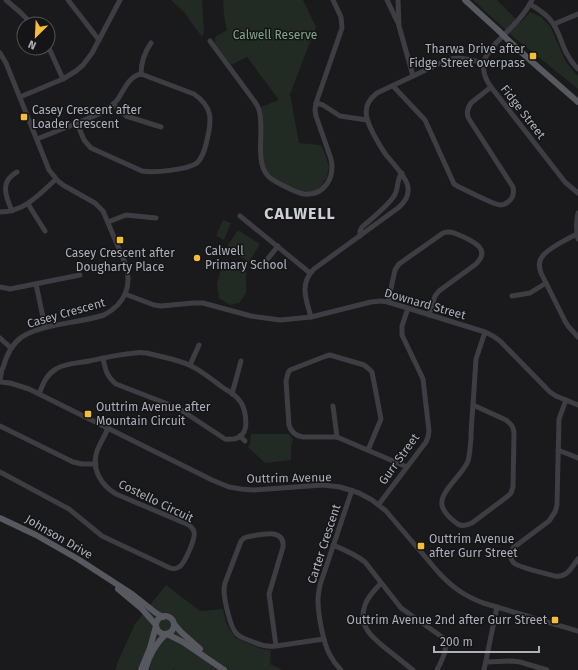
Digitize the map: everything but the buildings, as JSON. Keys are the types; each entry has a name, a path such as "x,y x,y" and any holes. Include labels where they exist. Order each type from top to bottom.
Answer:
{"main road":[{"path":"465,0 578,102"},
{"name":"Johnson Drive","path":"0,518 36,534 58,546 132,594 163,617"},
{"name":"Johnson Drive","path":"105,577 142,609 156,626"},
{"path":"141,670 150,648 158,620 163,617 170,618 181,632 217,665"},
{"path":"145,670 154,648 166,634 172,631 174,624"},
{"path":"156,626 162,634 166,634 183,642 224,670"}],"street":[{"path":"6,0 24,16"},
{"path":"68,0 99,40"},
{"path":"20,97 63,79 83,65 92,53 120,0"},
{"path":"210,41 258,108 260,117 261,162 268,176 295,191 304,194 314,193 322,189 329,181 332,172 331,159 315,110 316,103 342,28 341,17 334,0"},
{"path":"387,0 399,26 413,76"},
{"path":"398,0 399,26"},
{"path":"312,317 304,289 306,280 310,273 398,208 407,196 407,181 382,149 367,120 366,111 368,105 370,100 377,93 452,58 484,63 488,53 522,15 531,2 547,15 554,24 566,54 578,69"},
{"path":"554,24 578,14"},
{"path":"141,74 143,57 151,44"},
{"path":"0,53 6,63 49,170 63,185 95,202 103,211 127,268 128,280 125,294"},
{"path":"53,56 63,79"},
{"name":"Fidge Street","path":"484,63 484,76 487,82 565,182 578,193"},
{"path":"37,139 103,112 113,104 132,77 141,74 194,94 200,98 207,106 211,127 204,153 196,163 182,169 150,172 142,171 91,148 84,140 77,123"},
{"path":"392,86 425,120 454,184 495,204 502,205 511,199 514,193 512,186 469,119 467,113 468,107 471,103 491,87"},
{"path":"316,103 323,105 340,116 367,120"},
{"path":"113,104 126,116 161,127"},
{"path":"12,211 4,194 3,186 7,177 17,172"},
{"path":"360,236 362,227 394,197 398,179 402,173"},
{"path":"0,212 12,211 28,204 56,179"},
{"path":"28,204 45,231"},
{"path":"578,214 576,224 577,236 571,237 546,253 541,258 539,263 539,268 565,321 578,337"},
{"path":"108,222 126,215 156,218"},
{"path":"240,216 310,273"},
{"path":"388,302 395,270 399,264 443,233 449,231 477,244 481,250 481,257 476,264 438,291 429,315"},
{"path":"262,266 278,246"},
{"path":"0,287 10,289 80,275"},
{"path":"512,296 530,293 546,283"},
{"path":"36,284 45,327"},
{"name":"Downard Street","path":"125,294 154,305 161,306 203,303 263,318 288,319 312,317 371,302 388,302 485,332 493,336 500,341 550,392 578,405"},
{"name":"Casey Crescent","path":"1,381 2,369 11,348 26,334 33,330 45,327 104,315 117,306 125,294"},
{"name":"Gurr Street","path":"378,504 426,442 429,431 423,379 402,335 402,326 408,308"},
{"path":"473,405 506,420 513,426 513,486 512,491 508,496 472,523 463,526 457,524 443,508 442,500 444,494 464,468 470,454 473,405 476,359 485,332"},
{"path":"0,338 11,348"},
{"path":"190,365 199,345"},
{"path":"38,394 46,378 56,369 66,365 103,358 140,352 190,365 232,394 242,404 244,410 246,425 244,432 234,439 225,439 178,408 116,384 106,373 103,358"},
{"path":"368,450 381,419 372,372 369,368 332,356 326,356 294,368 288,373 286,381 290,425 293,433 298,436 337,437 368,450 407,466"},
{"path":"232,394 241,361"},
{"name":"Outtrim Avenue","path":"1,381 23,387 229,487 253,490 323,485 352,490 366,496 390,514 439,573 452,586 462,593 497,607 578,631"},
{"path":"566,400 559,419 556,512 549,521 513,548 511,551 511,556 513,562 516,564 559,577 564,576 569,572 578,559"},
{"path":"333,406 337,437"},
{"path":"0,426 73,462 82,464 96,464 98,450 108,428"},
{"path":"240,436 245,441"},
{"path":"558,450 578,458"},
{"name":"Costello Circuit","path":"0,472 69,509 102,536 170,568 176,569 181,566 194,537 193,528 110,490 100,480 96,464"},
{"name":"Carter Crescent","path":"342,670 330,657 326,648 318,610 318,598 320,585 352,490"},
{"path":"276,646 269,594 283,548 283,542 281,538 275,534 247,536 241,541 225,583 224,592 231,625 237,634 262,646 268,647 276,646 324,639"},
{"path":"333,545 358,556 365,562 402,608 445,640 445,651 437,670"},
{"path":"381,583 365,604 363,614 365,625 368,632 375,640 413,670"},
{"path":"484,670 497,607"},
{"path":"486,662 512,661 529,668 547,670"}],"green space":[{"name":"Calwell Reserve","path":"171,0 202,0 204,33 202,37 184,12"},
{"name":"Calwell Reserve","path":"223,0 303,0 316,27 290,94 299,143 321,145 329,167 327,177 316,191 306,193 296,191 271,177 263,166 261,107 279,100 247,57 231,65 215,43 215,37 227,30"},
{"path":"473,0 497,0 520,23 530,12 541,17 550,26 566,62 578,75 578,89 511,35"},
{"path":"223,220 231,223 224,240 216,236"},
{"path":"238,230 260,244 249,262 226,248"},
{"path":"229,263 240,264 246,271 246,293 239,303 230,305 219,298 217,283 222,266"},
{"path":"251,434 289,434 293,439 291,446 291,460 265,463 248,447 250,444"},
{"path":"166,585 200,611 223,609 226,622 236,638 262,649 271,650 270,664 282,670 115,670 135,624"}],"place":[{"name":"Tharwa Drive after Fidge Street overpass","path":"533,56"},
{"name":"Casey Crescent after Loader Crescent","path":"24,117"},
{"name":"Casey Crescent after Dougharty Place","path":"120,240"},
{"name":"Calwell Primary School","path":"197,258"},
{"name":"Outtrim Avenue after Mountain Circuit","path":"88,414"},
{"name":"Outtrim Avenue after Gurr Street","path":"421,546"},
{"name":"Outtrim Avenue 2nd after Gurr Street","path":"555,620"}],"district":[{"name":"CALWELL","path":"300,213"}]}
